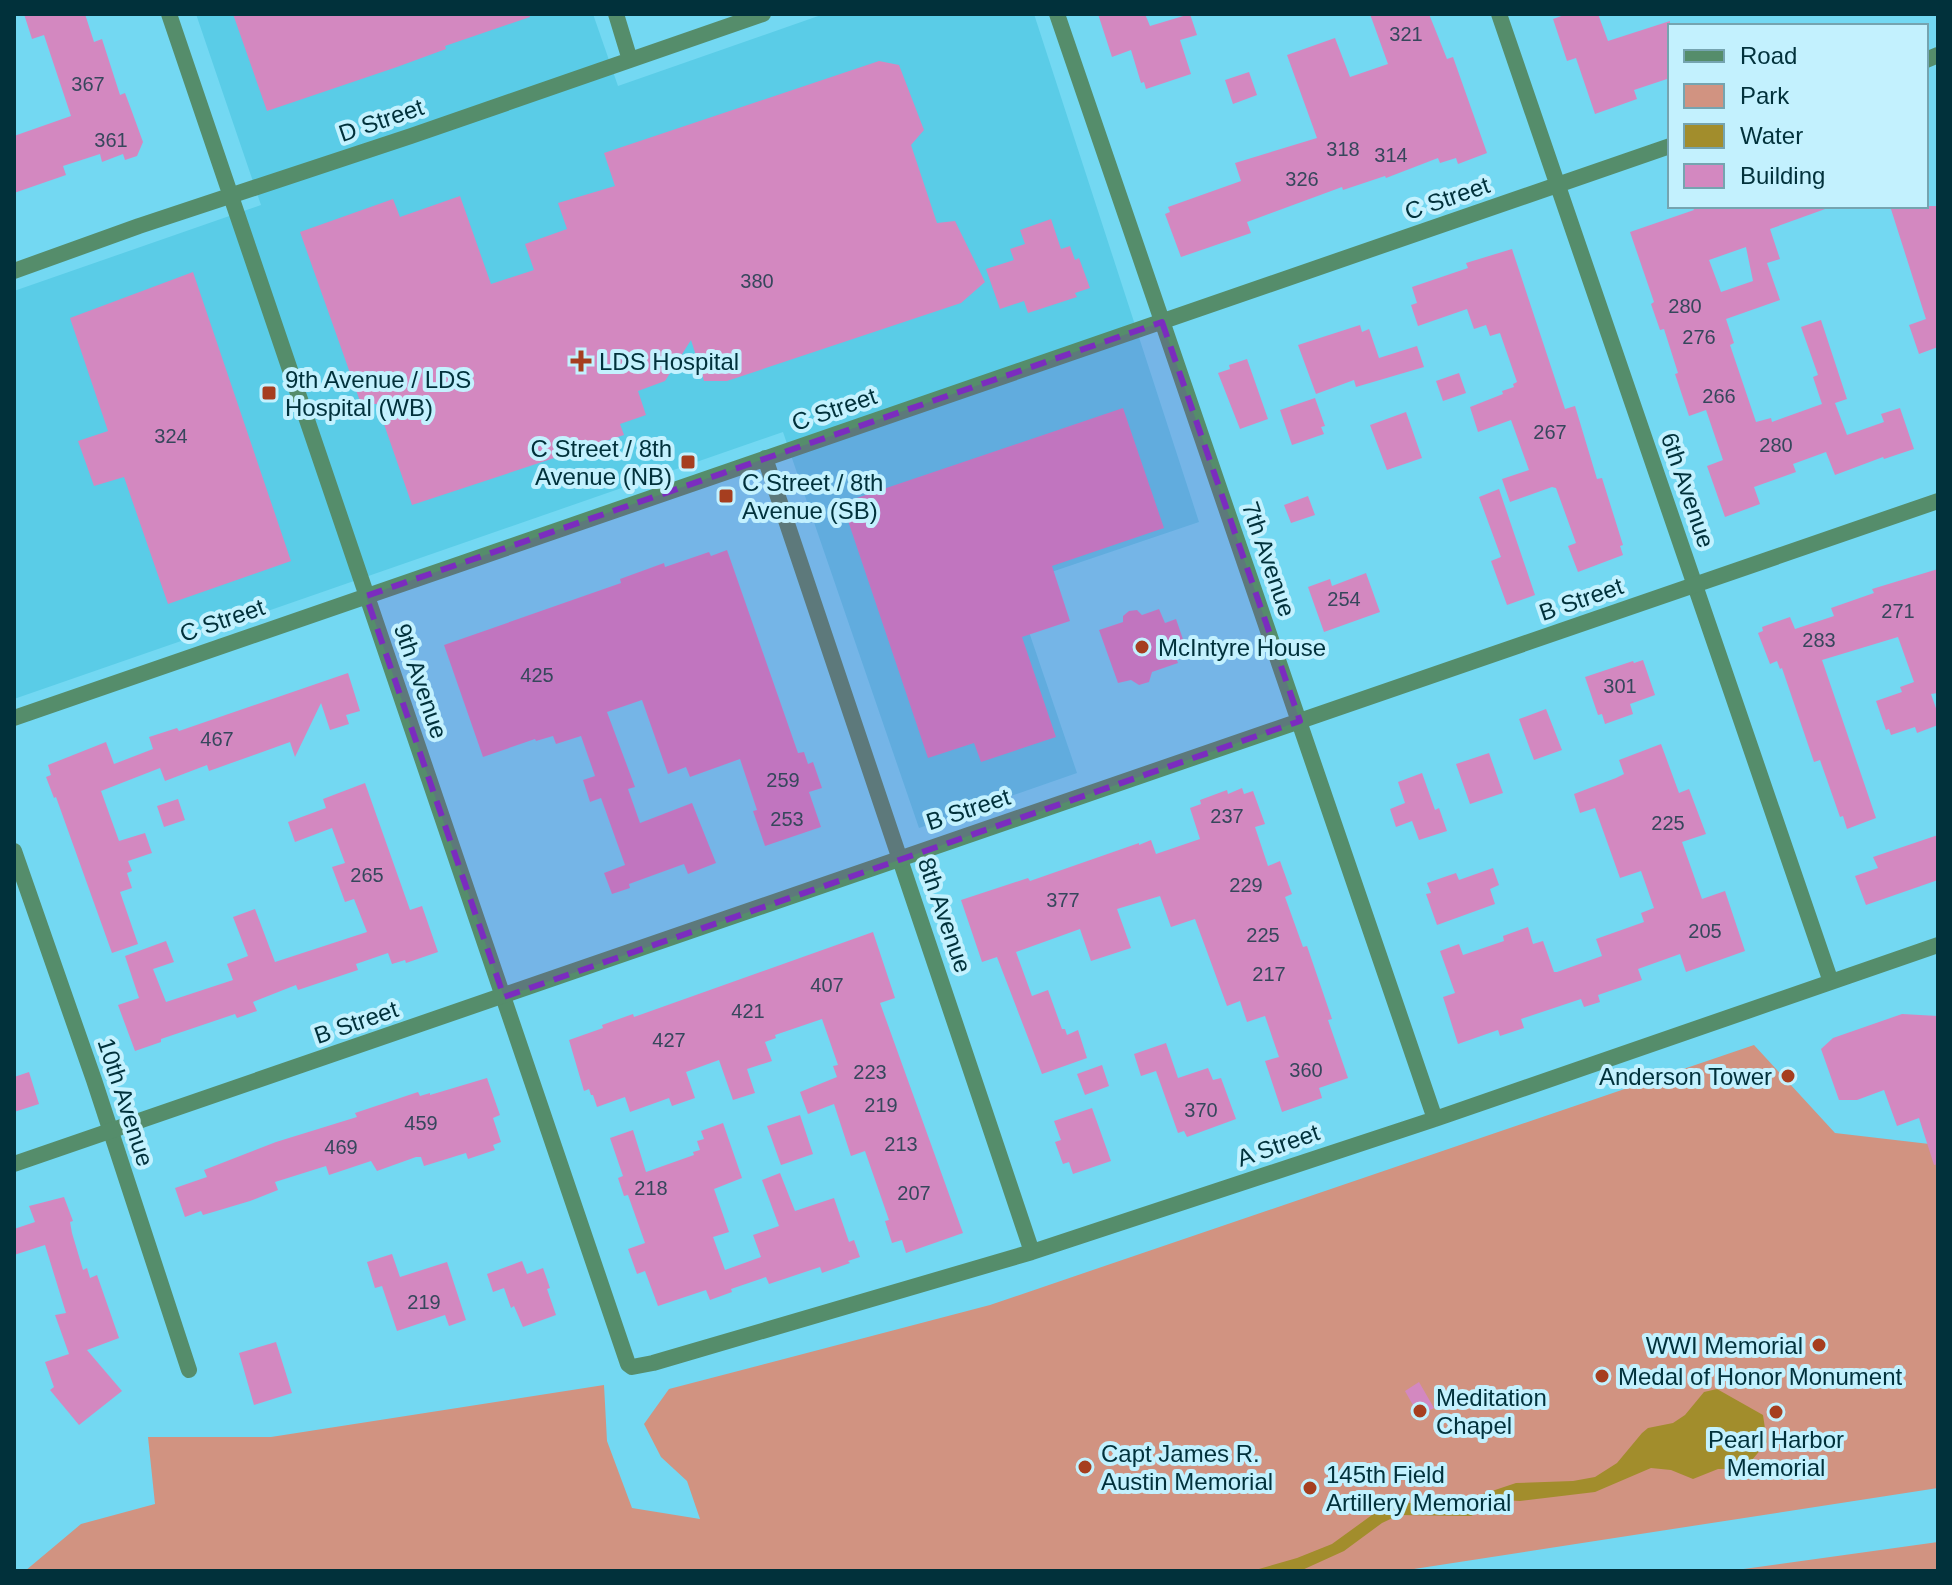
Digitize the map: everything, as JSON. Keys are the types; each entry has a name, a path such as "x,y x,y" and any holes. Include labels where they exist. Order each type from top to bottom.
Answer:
{"street":[{"name":"9th Avenue","path":"169,14 628,1364"},
{"path":"616,14 630,60"},
{"name":"D Street","path":"14,271 763,14"},
{"name":"7th Avenue","path":"1057,14 1435,1119"},
{"name":"6th Avenue","path":"1499,14 1831,982"},
{"name":"C Street","path":"14,718 1668,147"},
{"name":"8th Avenue","path":"765,458 1032,1252"},
{"name":"B Street","path":"14,1164 1938,501"},
{"name":"10th Avenue","path":"14,851 189,1370"},
{"name":"A Street","path":"628,1364 632,1367 653,1363 1032,1252 1435,1119 1938,945"}],"highlighted area":[{"path":"1162,322 1300,721 504,997 366,596"}],"shaded area":[{"name":"LDS Hospital","path":"196,14 593,14 618,86 824,14 1034,14 1199,522 1013,585 1077,773 919,828 783,432 14,699 14,291 261,205"}],"green space":[{"path":"1754,1045 1835,1133 1938,1145 1938,1488 1401,1571 25,1571 81,1524 155,1504 148,1437 271,1437 604,1385 607,1441 632,1508 700,1519 687,1481 661,1457 644,1424 669,1389 990,1305"},
{"path":"1938,1542 1938,1571 1729,1571"}],"water":[{"path":"1717,1389 1763,1415 1767,1442 1747,1466 1718,1469 1693,1479 1671,1470 1651,1468 1595,1492 1520,1501 1501,1500 1471,1516 1399,1515 1382,1523 1344,1551 1300,1571 1252,1571 1332,1544 1383,1507 1397,1502 1423,1504 1465,1500 1516,1483 1595,1477 1617,1463 1648,1428 1673,1423 1685,1415 1704,1392"}],"building":[{"path":"24,14 85,14 94,42 102,39 120,95 125,93 131,109 143,142 137,156 125,160 123,154 102,162 100,154 63,166 66,175 14,193 14,136 71,116 44,35 32,39"},
{"path":"233,14 529,14 530,17 267,111"},
{"path":"1098,14 1145,14 1150,26 1190,14 1197,35 1180,40 1191,74 1146,89 1144,82 1141,83 1131,50 1112,57"},
{"path":"1370,14 1429,14 1447,59 1453,57 1487,153 1458,164 1456,158 1440,163 1438,158 1386,178 1343,190 1342,187 1247,222 1251,233 1181,257 1165,214 1170,212 1168,207 1241,181 1235,163 1317,138 1287,55 1335,38 1350,77 1388,64"},
{"path":"1567,14 1598,14 1608,41 1670,21 1668,79 1634,90 1637,99 1595,114 1576,58 1567,61 1553,19"},
{"name":"LDS Hospital","path":"879,61 899,65 924,130 911,145 937,223 955,221 985,282 961,303 727,381 704,381 691,340 665,381 638,391 646,415 620,424 624,435 412,505 377,404 361,404 300,232 393,199 400,217 460,196 491,284 534,270 525,244 567,229 558,203 615,186 604,153"},
{"path":"1249,72 1257,95 1233,104 1225,80"},
{"path":"1938,206 1938,347 1919,354 1909,325 1926,319 1891,208"},
{"path":"1693,208 1828,208 1770,229 1780,259 1767,263 1780,300 1726,319 1734,343 1730,345 1756,422 1771,418 1772,422 1822,404 1813,377 1818,375 1801,327 1821,320 1847,399 1835,403 1847,435 1884,422 1881,414 1900,408 1914,449 1835,475 1826,452 1793,464 1796,472 1754,487 1760,504 1725,517 1707,466 1723,460 1706,410 1689,416 1664,329 1660,330 1651,304 1654,302 1630,232","holes":["1746,247 1753,281 1721,292 1709,260"]},
{"path":"1051,219 1061,249 1070,246 1075,260 1079,258 1090,288 1075,293 1077,297 1028,313 1024,301 1000,309 986,269 1014,260 1010,249 1025,244 1020,230"},
{"path":"1512,249 1565,409 1575,406 1597,479 1602,478 1623,545 1620,546 1623,555 1578,572 1568,546 1576,543 1556,488 1510,502 1502,479 1529,470 1511,420 1478,432 1470,407 1503,394 1502,391 1514,387 1513,384 1517,382 1500,333 1490,336 1486,325 1474,329 1467,309 1418,326 1411,305 1417,303 1412,287 1468,268 1466,263"},
{"path":"193,272 291,561 168,604 124,477 94,486 78,441 108,431 70,318"},
{"path":"1360,325 1362,332 1369,329 1379,358 1417,346 1424,367 1356,387 1354,380 1316,394 1298,345"},
{"path":"1247,359 1268,419 1240,429 1218,373 1230,369 1229,365"},
{"path":"1459,373 1466,393 1443,401 1436,381"},
{"path":"1315,398 1325,426 1321,427 1324,434 1292,445 1280,410"},
{"path":"1123,408 1164,528 1052,566 1070,621 1022,637 1056,737 981,762 974,743 928,758 842,503"},
{"path":"1406,412 1422,458 1387,470 1370,425"},
{"path":"1499,489 1535,595 1507,605 1491,561 1501,557 1479,497"},
{"path":"1308,496 1315,515 1291,523 1284,505"},
{"path":"727,550 798,753 804,752 808,764 813,762 822,788 809,792 821,827 765,846 740,759 690,777 686,767 668,774 642,700 607,712 635,787 628,789 640,823 692,803 716,863 688,874 684,864 629,884 630,888 612,894 604,873 625,865 601,798 590,802 583,780 595,776 581,736 556,744 553,736 535,739 483,757 444,645 621,583 620,579 664,563 665,567 709,552 711,556"},
{"path":"1938,569 1938,693 1931,694 1938,714 1938,725 1917,733 1915,727 1891,735 1889,729 1886,730 1876,701 1902,692 1900,687 1914,682 1898,637 1822,660 1876,818 1847,829 1820,760 1814,762 1782,668 1777,661 1770,664 1758,633 1763,631 1762,627 1790,617 1795,629 1834,616 1831,608 1874,593 1872,589"},
{"path":"1366,573 1380,612 1324,632 1308,587 1330,579 1332,586"},
{"name":"McIntyre House","path":"1159,609 1165,623 1176,619 1185,645 1173,650 1178,663 1152,672 1149,682 1139,685 1131,680 1118,683 1099,630 1123,622 1123,616 1129,611 1137,610 1142,615"},
{"path":"1643,660 1655,695 1630,704 1633,714 1605,724 1602,714 1598,715 1585,677"},
{"path":"348,673 360,711 346,715 349,724 330,730 321,703 295,757 290,742 209,771 207,765 165,781 160,768 101,791 119,841 145,833 152,853 128,861 132,871 127,873 132,888 120,892 138,944 112,953 46,777 51,775 48,765 106,742 114,764 153,749 149,737 177,728 179,731"},
{"path":"1546,709 1562,750 1534,760 1519,719"},
{"path":"1661,744 1679,793 1689,789 1706,834 1682,842 1702,899 1725,891 1745,951 1686,972 1680,954 1638,969 1642,980 1598,995 1600,1002 1584,1007 1581,999 1521,1019 1524,1028 1500,1036 1498,1030 1458,1044 1443,997 1455,993 1440,951 1459,944 1463,955 1504,941 1503,936 1528,927 1533,944 1543,941 1554,972 1557,972 1602,956 1596,939 1644,922 1641,913 1654,908 1641,871 1620,878 1595,808 1580,813 1574,794 1624,774 1619,760"},
{"path":"1489,753 1503,793 1470,804 1456,764"},
{"path":"1422,773 1435,810 1439,808 1447,831 1419,840 1412,821 1396,827 1390,809 1405,803 1398,782"},
{"path":"365,783 410,910 422,906 438,952 406,963 405,960 392,964 388,953 356,964 358,970 298,990 296,985 253,1002 257,1011 237,1018 235,1014 135,1051 118,1005 139,998 125,956 166,941 174,962 153,969 166,1002 233,980 227,964 248,956 233,917 255,909 275,962 367,932 354,899 345,902 332,867 345,863 332,828 295,842 288,822 326,808 323,799"},
{"path":"1242,788 1244,794 1253,791 1265,824 1255,827 1268,866 1280,861 1292,894 1285,897 1303,947 1307,946 1348,1078 1319,1088 1322,1098 1282,1112 1265,1061 1279,1057 1265,1016 1247,1022 1240,1001 1227,1006 1195,919 1171,927 1160,896 1117,909 1131,948 1091,961 1080,929 1016,952 1032,996 1048,990 1062,1029 1067,1035 1078,1030 1087,1058 1042,1074 997,957 982,962 961,900 1028,878 1030,881 1139,843 1151,840 1156,854 1200,839 1190,808 1201,804 1200,800"},
{"path":"178,799 185,820 164,827 157,806"},
{"path":"1938,835 1938,880 1866,905 1855,876 1878,868 1873,857"},
{"path":"1493,868 1499,885 1490,889 1495,904 1437,925 1426,894 1431,893 1427,883 1456,873 1459,880"},
{"path":"873,932 895,998 880,1003 963,1233 906,1253 902,1240 892,1243 885,1221 889,1220 865,1151 851,1156 834,1104 808,1114 800,1092 837,1077 833,1066 838,1065 822,1019 775,1035 776,1038 765,1042 772,1061 747,1069 755,1093 733,1100 719,1060 686,1072 695,1098 672,1106 669,1098 630,1112 625,1097 597,1107 589,1089 584,1091 569,1040 603,1028 602,1025 633,1014 634,1017"},
{"path":"1902,1014 1938,1016 1938,1164 1934,1165 1919,1118 1897,1126 1884,1090 1857,1100 1839,1100 1821,1049 1833,1038"},
{"path":"1166,1043 1178,1078 1208,1068 1213,1080 1221,1078 1236,1119 1187,1137 1184,1131 1178,1133 1156,1071 1141,1076 1134,1054"},
{"path":"1102,1065 1109,1086 1085,1095 1077,1074"},
{"path":"29,1072 39,1104 14,1112 14,1077"},
{"path":"487,1078 500,1115 493,1118 501,1142 493,1145 495,1150 468,1159 466,1153 424,1166 421,1157 416,1157 377,1171 371,1161 329,1175 326,1166 275,1182 278,1190 250,1201 185,1217 175,1188 207,1177 204,1170 276,1142 357,1117 355,1113 418,1092 420,1096 430,1095"},
{"path":"1092,1108 1111,1161 1073,1174 1069,1162 1063,1164 1055,1142 1061,1140 1054,1121"},
{"path":"800,1115 813,1154 781,1165 767,1126"},
{"path":"723,1123 742,1178 714,1189 729,1232 713,1237 725,1270 761,1257 753,1235 779,1226 762,1180 780,1173 795,1211 834,1198 849,1242 854,1240 860,1257 822,1273 820,1267 769,1284 766,1277 710,1300 706,1290 658,1306 645,1271 637,1274 628,1249 645,1243 628,1195 624,1196 618,1178 623,1176 610,1138 633,1130 646,1172 694,1155 693,1152 700,1150 697,1141 704,1139 701,1131"},
{"path":"64,1197 73,1221 70,1222 72,1233 83,1270 87,1268 90,1278 97,1275 119,1338 87,1350 122,1391 79,1425 50,1390 54,1387 45,1362 69,1354 55,1315 66,1313 45,1245 14,1255 14,1229 35,1222 29,1206"},
{"path":"392,1254 400,1277 447,1262 466,1320 449,1326 445,1315 397,1331 382,1286 375,1288 367,1262"},
{"path":"522,1261 527,1274 543,1268 556,1315 523,1327 514,1306 511,1308 504,1288 493,1292 487,1274"},
{"path":"276,1342 292,1393 254,1405 239,1353"},
{"path":"1419,1382 1434,1408 1419,1416 1405,1391"}],"place":[{"name":"LDS Hospital","path":"581,361"},
{"name":"9th Avenue / LDS Hospital (WB)","path":"269,393"},
{"name":"C Street / 8th Avenue (NB)","path":"688,462"},
{"name":"C Street / 8th Avenue (SB)","path":"726,496"},
{"name":"McIntyre House","path":"1142,647"},
{"name":"Anderson Tower","path":"1788,1076"},
{"name":"WWI Memorial","path":"1819,1345"},
{"name":"Medal of Honor Monument","path":"1602,1376"},
{"name":"Meditation Chapel","path":"1420,1411"},
{"name":"Pearl Harbor Memorial","path":"1776,1412"},
{"name":"Capt James R. Austin Memorial","path":"1085,1467"},
{"name":"145th Field Artillery Memorial","path":"1310,1488"}]}
